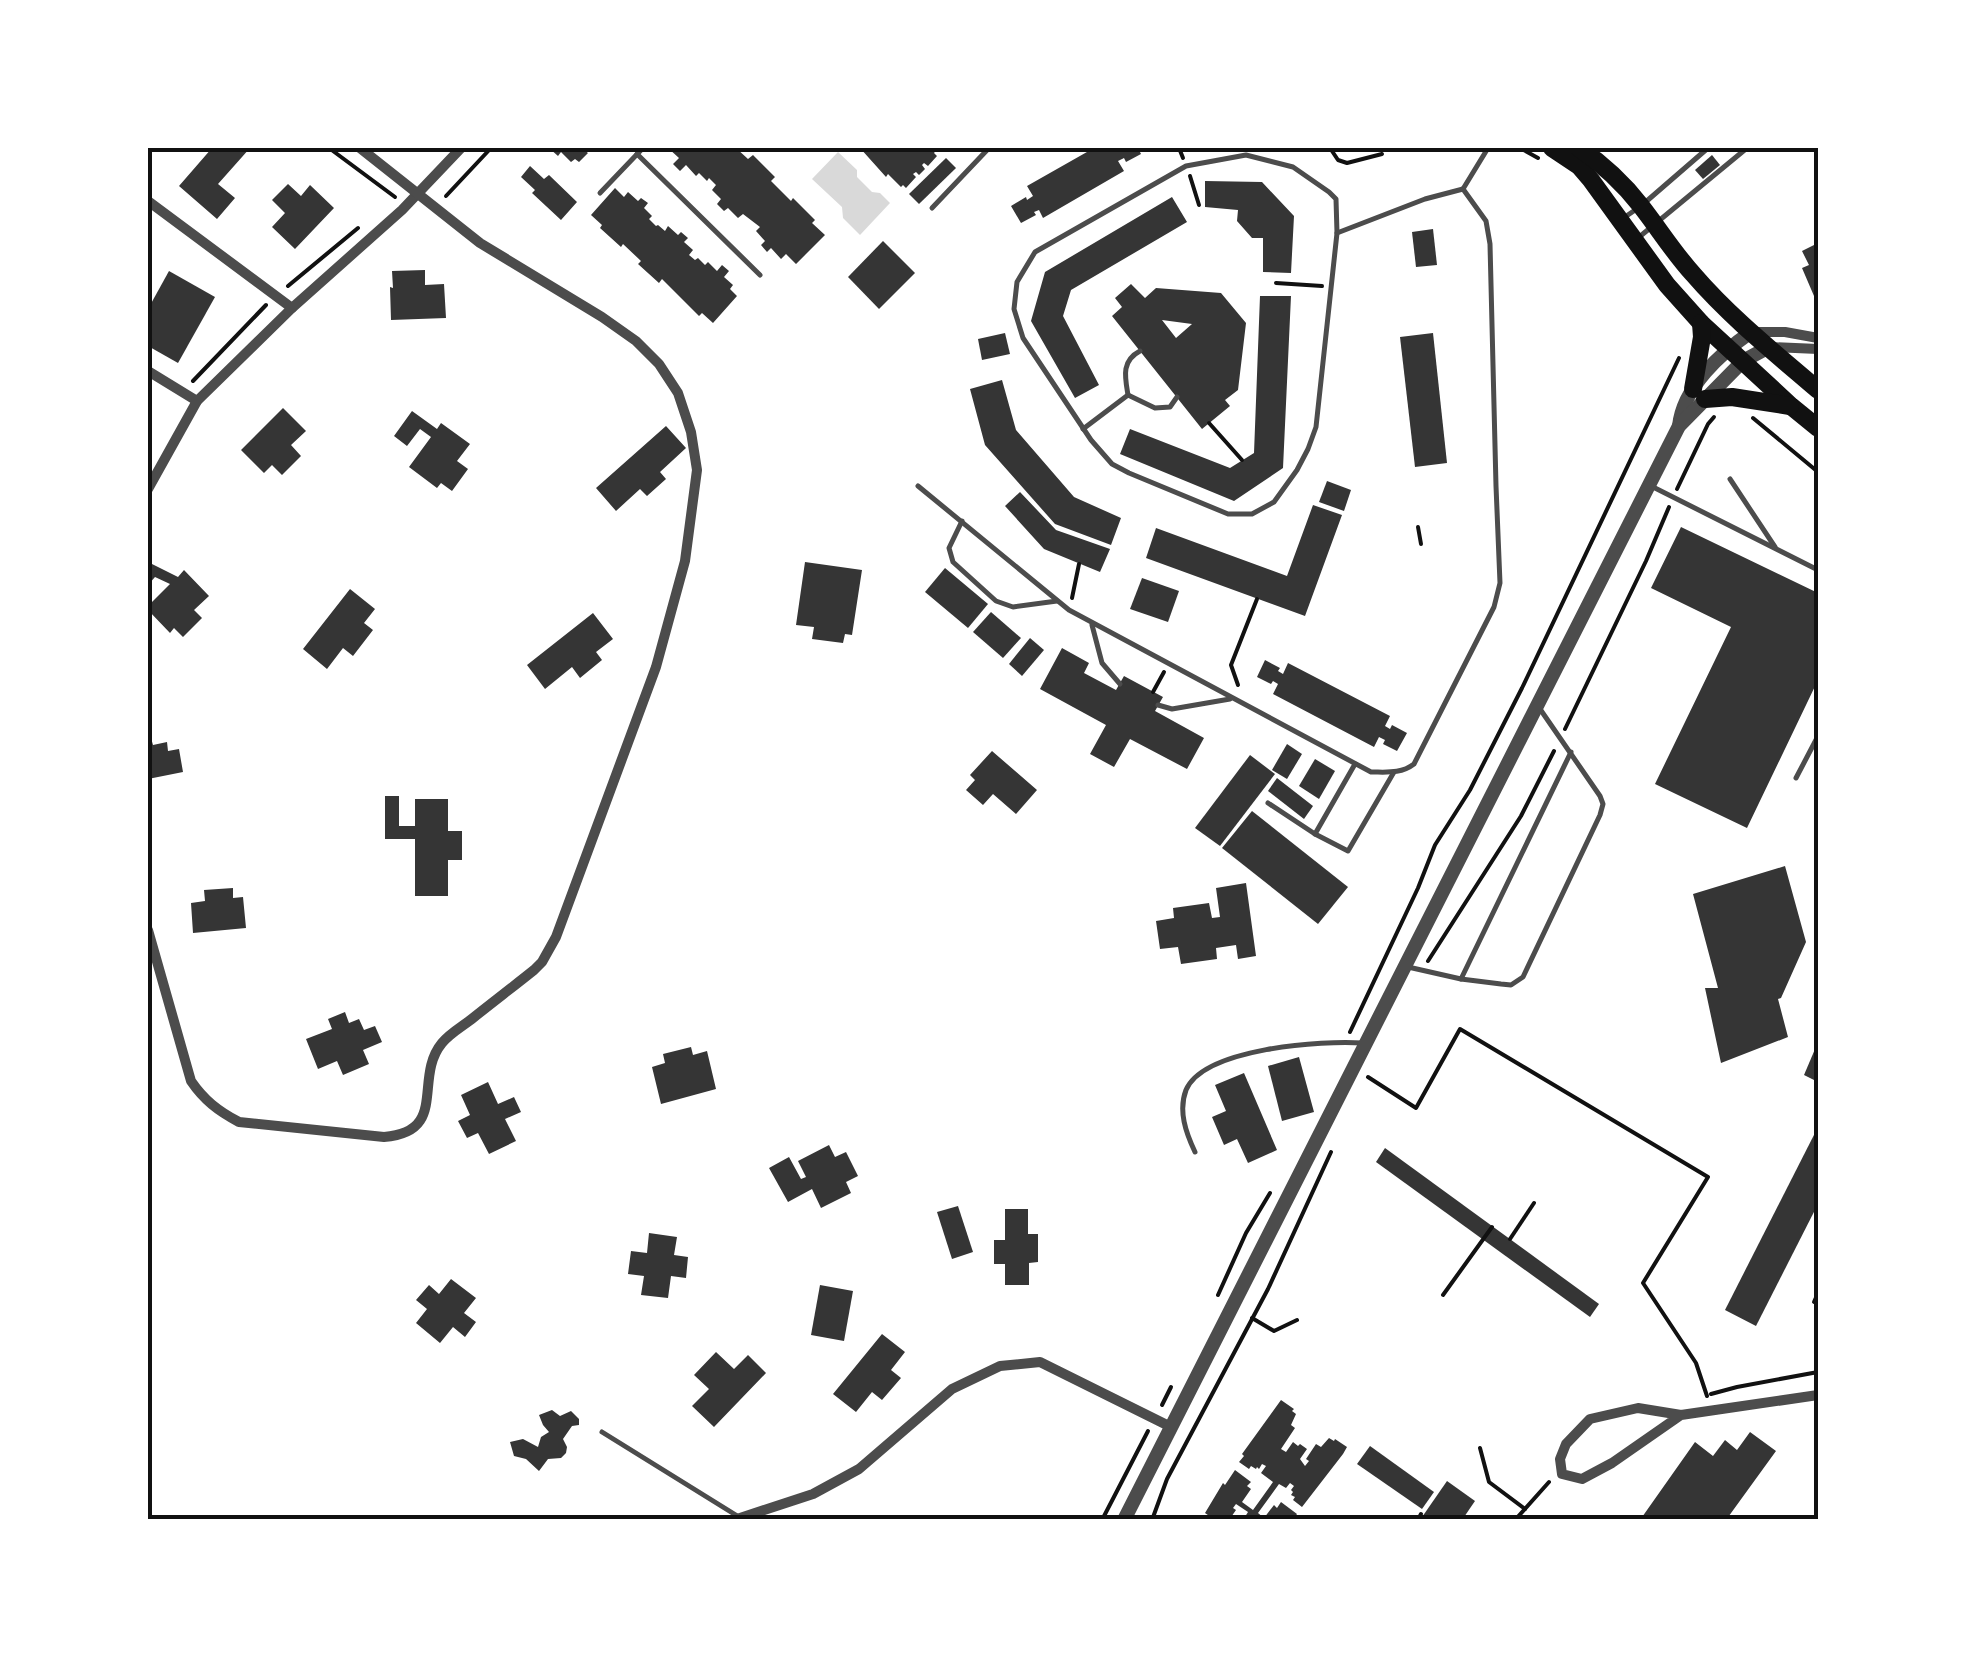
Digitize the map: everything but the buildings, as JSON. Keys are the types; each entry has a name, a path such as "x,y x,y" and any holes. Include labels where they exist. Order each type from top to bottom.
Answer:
{"main road":[{"path":"1552,148 1579,166 1701,323 1818,428"},
{"path":"1579,148 1641,206 1696,278 1818,390"},
{"path":"1701,323 1706,399 1732,397 1791,406"}],"street":[{"path":"148,930 191,1081 203,1099 239,1122 384,1137 410,1131 420,1122 426,1108 432,1058 443,1041 542,962 556,937 656,667 686,561 697,470 692,432 678,393 659,364 636,341 602,318 480,243 360,148"},
{"path":"148,489 197,401 292,308 402,210 461,148"},
{"path":"148,201 292,308"},
{"path":"1706,399 1729,348 1751,332 1785,332 1818,338"},
{"path":"1124,1520 1649,486 1679,426 1681,411 1706,399 1743,361 1768,347 1818,349"},
{"path":"148,372 197,401"},
{"path":"736,1518 812,1494 859,1469 952,1389 1000,1366 1040,1362 1171,1427"},
{"path":"1681,1415 1582,1479 1562,1474 1560,1459 1566,1444 1590,1418 1638,1408 1681,1415 1818,1395"}],"lane":[{"path":"600,193 643,148"},
{"path":"932,208 989,148"},
{"path":"1337,232 1425,199 1464,189 1488,148"},
{"path":"1620,220 1708,148"},
{"path":"1636,241 1747,148"},
{"path":"637,154 760,274"},
{"path":"1246,155 1293,167 1336,199 1337,232 1316,427 1297,470 1274,502 1252,514 1228,514 1112,464 1083,429 1022,338 1014,308 1017,282 1035,252 1186,166 1246,155"},
{"path":"918,486 1069,610 1372,772 1406,770 1414,764 1494,607 1500,583 1490,244 1486,221 1464,189"},
{"path":"1128,396 1125,369 1131,356 1140,351"},
{"path":"1083,429 1128,396"},
{"path":"1128,396 1155,408 1170,407 1176,397"},
{"path":"1730,479 1776,550"},
{"path":"1649,486 1818,570"},
{"path":"962,521 949,548 953,562 996,601 1013,607 1057,601"},
{"path":"1091,622 1102,663 1120,684"},
{"path":"1158,706 1172,709 1233,698"},
{"path":"1405,966 1461,979 1511,984 1523,977 1603,804 1538,705"},
{"path":"1796,778 1818,736"},
{"path":"1461,979 1571,752"},
{"path":"1315,834 1356,764"},
{"path":"1268,804 1348,851 1394,772"},
{"path":"1194,1152 1182,1106 1187,1087 1202,1070 1254,1051 1319,1042 1366,1044"},
{"path":"602,1432 736,1518"}],"path":[{"path":"329,148 395,197"},
{"path":"436,207 490,148"},
{"path":"1330,148 1338,160 1347,163 1382,154"},
{"path":"1192,180 1199,205"},
{"path":"1276,283 1331,286"},
{"path":"1347,1042 1435,845 1470,790 1522,688 1679,358"},
{"path":"1422,970 1522,816 1561,738 1708,424 1706,399"},
{"path":"1748,414 1818,472"},
{"path":"1209,424 1242,460"},
{"path":"1418,527 1421,544"},
{"path":"1069,610 1080,564"},
{"path":"1238,684 1231,666 1257,599"},
{"path":"1153,692 1169,664"},
{"path":"1368,1077 1416,1108 1460,1029 1708,1178 1643,1284 1696,1362 1707,1396"},
{"path":"1152,1520 1167,1480 1252,1318 1331,1151"},
{"path":"1216,1298 1246,1233 1277,1181"},
{"path":"1510,1239 1534,1203"},
{"path":"1443,1295 1492,1227"},
{"path":"1814,1302 1818,1293"},
{"path":"1252,1318 1274,1330 1297,1320"},
{"path":"1698,1398 1818,1372"},
{"path":"1480,1448 1489,1482 1525,1509"},
{"path":"1516,1520 1549,1482 1562,1474"}],"shaded area":[{"path":"838,152 872,192 880,193 890,203 860,235 843,218 842,207 812,179"}]}
